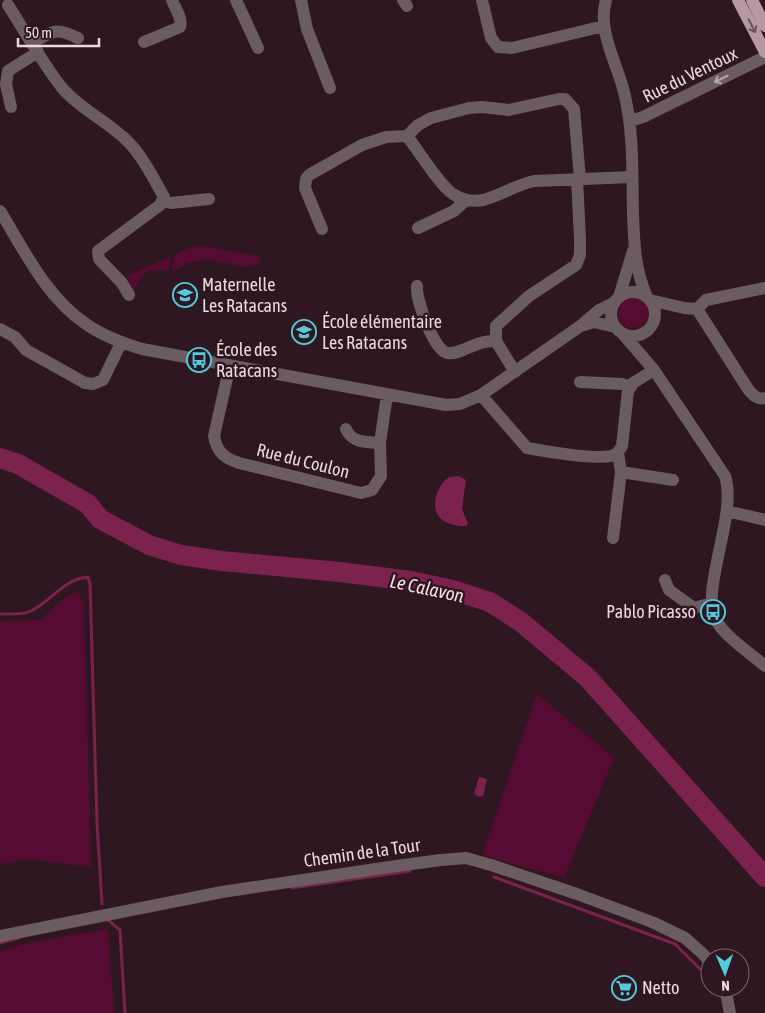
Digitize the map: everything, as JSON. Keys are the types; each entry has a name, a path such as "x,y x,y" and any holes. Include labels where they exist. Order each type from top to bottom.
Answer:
{"main road":[{"path":"738,0 765,52"},
{"path":"752,0 765,26"}],"street":[{"path":"144,42 180,27 180,19 172,0"},
{"path":"236,0 258,48"},
{"path":"301,0 307,29 330,88"},
{"path":"482,0 491,38 498,47 512,48 604,26"},
{"path":"606,0 603,9 604,26 624,92 630,121 634,246 639,278 655,310 654,320 645,333 642,344 644,357"},
{"path":"7,6 63,89 79,105 118,132 133,146 149,169 164,197 164,201"},
{"path":"11,107 6,84 8,71 49,34 61,30 78,38"},
{"name":"Rue du Ventoux","path":"630,121 643,117 765,57"},
{"path":"322,229 305,188 306,179 309,175 362,144 386,137 407,136 418,125 431,118 469,108 482,107 509,110 559,99 565,100 574,109 579,179 580,255 576,265 529,296 496,326 496,341 515,372"},
{"path":"407,136 452,194 465,201 480,200 521,184 534,182 632,177"},
{"path":"164,201 171,203 209,199"},
{"path":"129,295 122,283 98,259 98,251 164,201"},
{"path":"418,228 454,211 465,201"},
{"path":"0,210 5,230 54,295 69,311 86,324 121,343 142,349 387,395 446,405 460,404 481,395 579,327 599,310 630,292 636,292 649,298 691,308 748,390 755,397 765,398"},
{"path":"634,246 626,278 610,315 619,330 654,370 725,476 728,491 726,511 712,593 712,603 716,621 722,629 765,666"},
{"path":"417,286 420,307 436,343 442,350 448,353 455,353 484,342 496,341"},
{"path":"654,320 691,308 706,300 765,288"},
{"path":"579,327 594,322 634,336 645,333"},
{"path":"0,329 15,337 26,350 85,383 93,384 103,380 121,343"},
{"name":"Rue du Coulon","path":"230,365 214,436 220,454 228,460 361,493 372,490 381,476 380,443 387,395"},
{"path":"481,395 527,448 599,457 612,456 618,453 622,446 628,391 633,383 654,370"},
{"path":"580,382 622,384 631,387"},
{"path":"346,429 349,436 357,440 380,443"},
{"path":"612,538 621,472 618,453"},
{"path":"621,472 673,480"},
{"path":"726,511 765,520"},
{"path":"665,580 669,590 694,608 712,603"},
{"name":"Chemin de la Tour","path":"0,936 222,892 406,864 466,858 569,891 652,922 685,938 700,951"},
{"path":"727,998 730,1013"}],"shaded area":[{"path":"196,245 258,256 261,262 246,267 206,259 184,264 172,271 174,255"},
{"path":"171,256 169,271 160,269 145,272 137,283 134,295 127,276"},
{"path":"633,298 644,302 648,313 644,324 633,328 622,324 618,313 622,302"},
{"path":"459,476 466,480 462,509 468,524 466,526 458,526 444,521 436,512 435,505 443,482 449,477"},
{"path":"78,591 84,605 91,867 28,859 0,864 0,621 40,620 66,597"},
{"path":"537,694 614,758 564,878 482,855"},
{"path":"479,777 487,779 483,796 478,797 474,793"},
{"path":"108,929 114,1013 0,1013 0,952 26,943"}],"waterway":[{"name":"Le Calavon","path":"0,458 18,464 88,504 100,519 149,545 181,555 411,581 453,590 490,602 521,622 588,678 765,877"},
{"path":"0,614 20,614 31,611 65,586 88,577 90,584 97,823 102,904"},
{"path":"292,888 410,871"},
{"path":"494,877 675,944 700,969"},
{"path":"108,920 120,930 125,1013"},
{"path":"0,943 19,938"}],"place":[{"name":"Maternelle Les Ratacans","path":"185,295"},
{"name":"École élémentaire Les Ratacans","path":"304,332"},
{"name":"École des Ratacans","path":"199,360"},
{"name":"Pablo Picasso","path":"713,612"},
{"name":"Netto","path":"624,988"}]}
